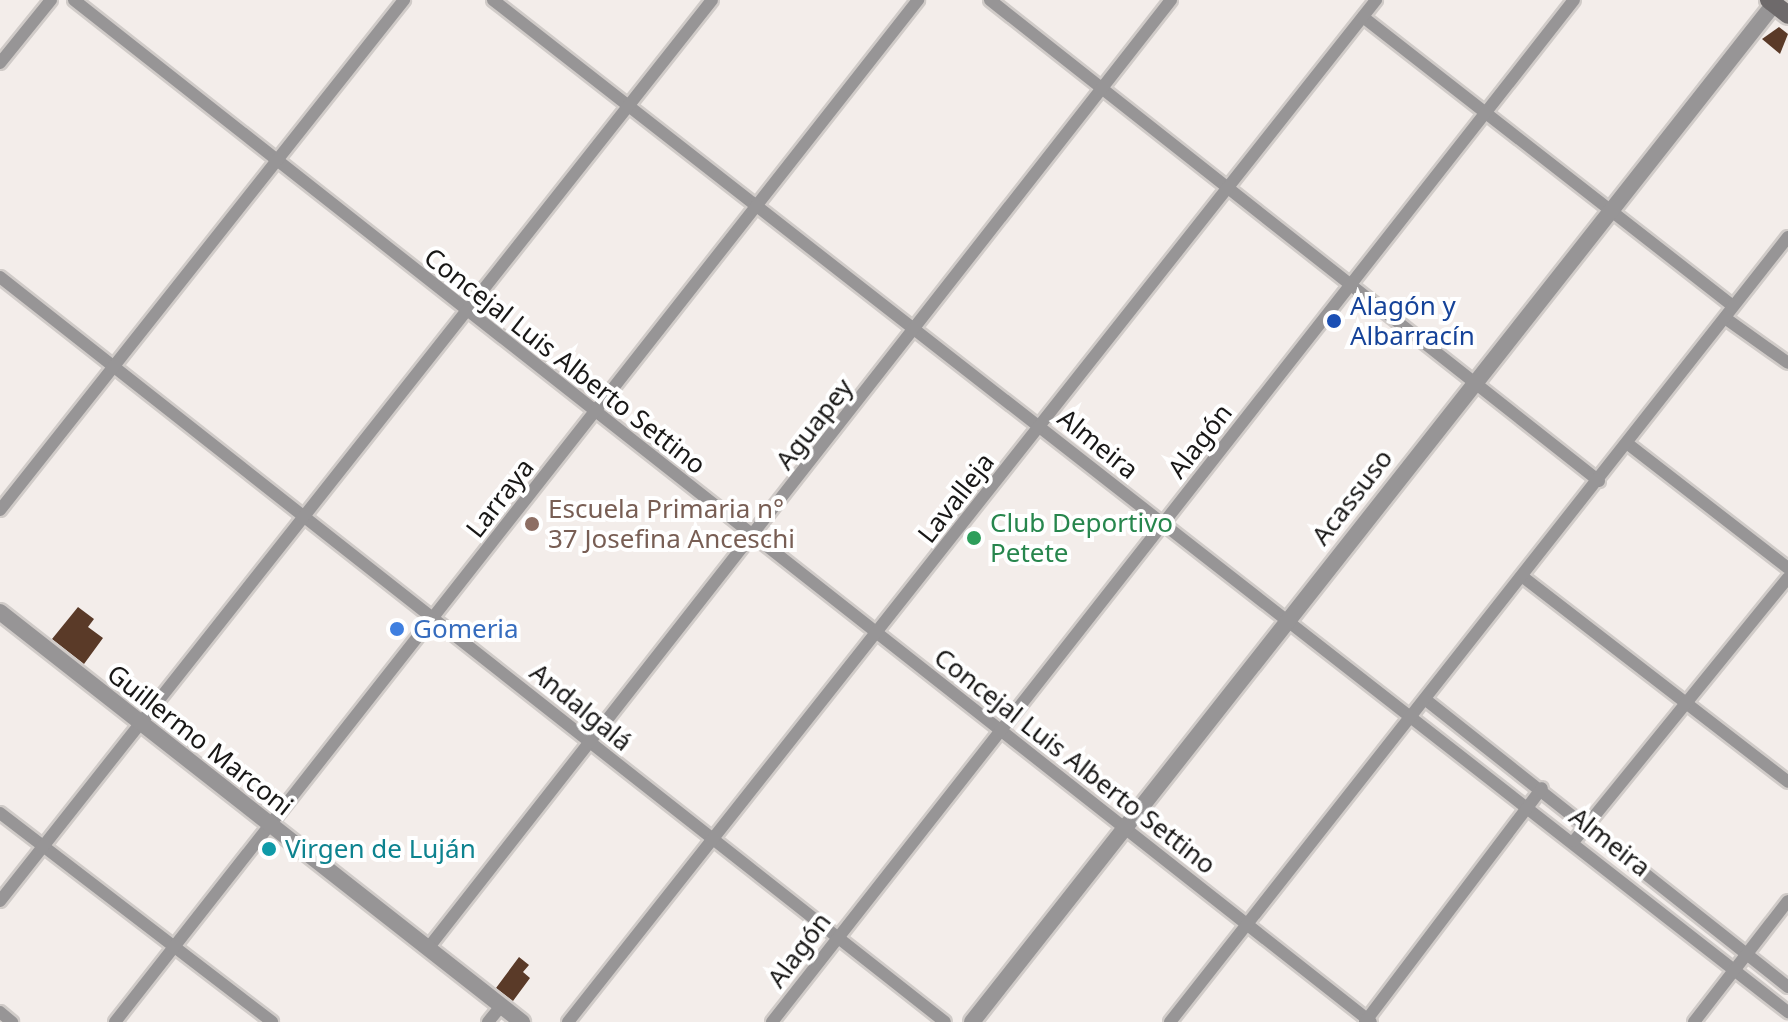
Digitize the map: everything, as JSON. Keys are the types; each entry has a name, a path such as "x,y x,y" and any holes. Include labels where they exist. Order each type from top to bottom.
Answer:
{"street":[{"path":"0,63 51,0"},
{"name":"Concejal Luis Alberto Settino","path":"74,0 466,313 879,634 1123,829 1249,924 1368,1021"},
{"path":"0,510 404,0"},
{"name":"Almeira","path":"493,0 755,208 916,329 1285,620 1574,841 1788,1012"},
{"path":"0,901 712,0"},
{"name":"Larraya","path":"115,1022 918,0"},
{"path":"990,0 1599,481"},
{"name":"Aguapey","path":"429,947 1171,0"},
{"name":"Lavalleja","path":"568,1022 879,634 1226,187 1376,0"},
{"name":"Alagón","path":"772,1022 1574,0"},
{"name":"Acassuso","path":"972,1022 1285,620 1777,6"},
{"path":"1363,17 1733,306"},
{"path":"1170,1022 1599,481 1788,237"},
{"name":"Andalgalá","path":"0,277 945,1022"},
{"path":"1725,318 1788,363"},
{"path":"1628,444 1788,568"},
{"path":"1523,577 1788,782"},
{"path":"1574,841 1788,578"},
{"name":"Guillermo Marconi","path":"0,612 522,1022"},
{"name":"Almeira","path":"1426,700 1590,825 1788,987"},
{"path":"1368,1021 1542,788"},
{"path":"0,813 272,1022"},
{"path":"1694,1022 1788,901"},
{"path":"488,1022 501,1006"},
{"path":"0,1012 12,1022"}],"building":[{"path":"1779,27 1788,34 1780,54 1762,39"},
{"path":"78,607 94,619 88,627 103,638 84,664 52,639"},
{"path":"519,957 529,965 523,972 530,978 513,1001 496,988"}],"place":[{"name":"Alagón y Albarracín","path":"1334,321"},
{"name":"Escuela Primaria n° 37 Josefina Anceschi","path":"532,524"},
{"name":"Club Deportivo Petete","path":"974,538"},
{"name":"Gomeria","path":"397,629"},
{"name":"Virgen de Luján","path":"269,849"}]}
